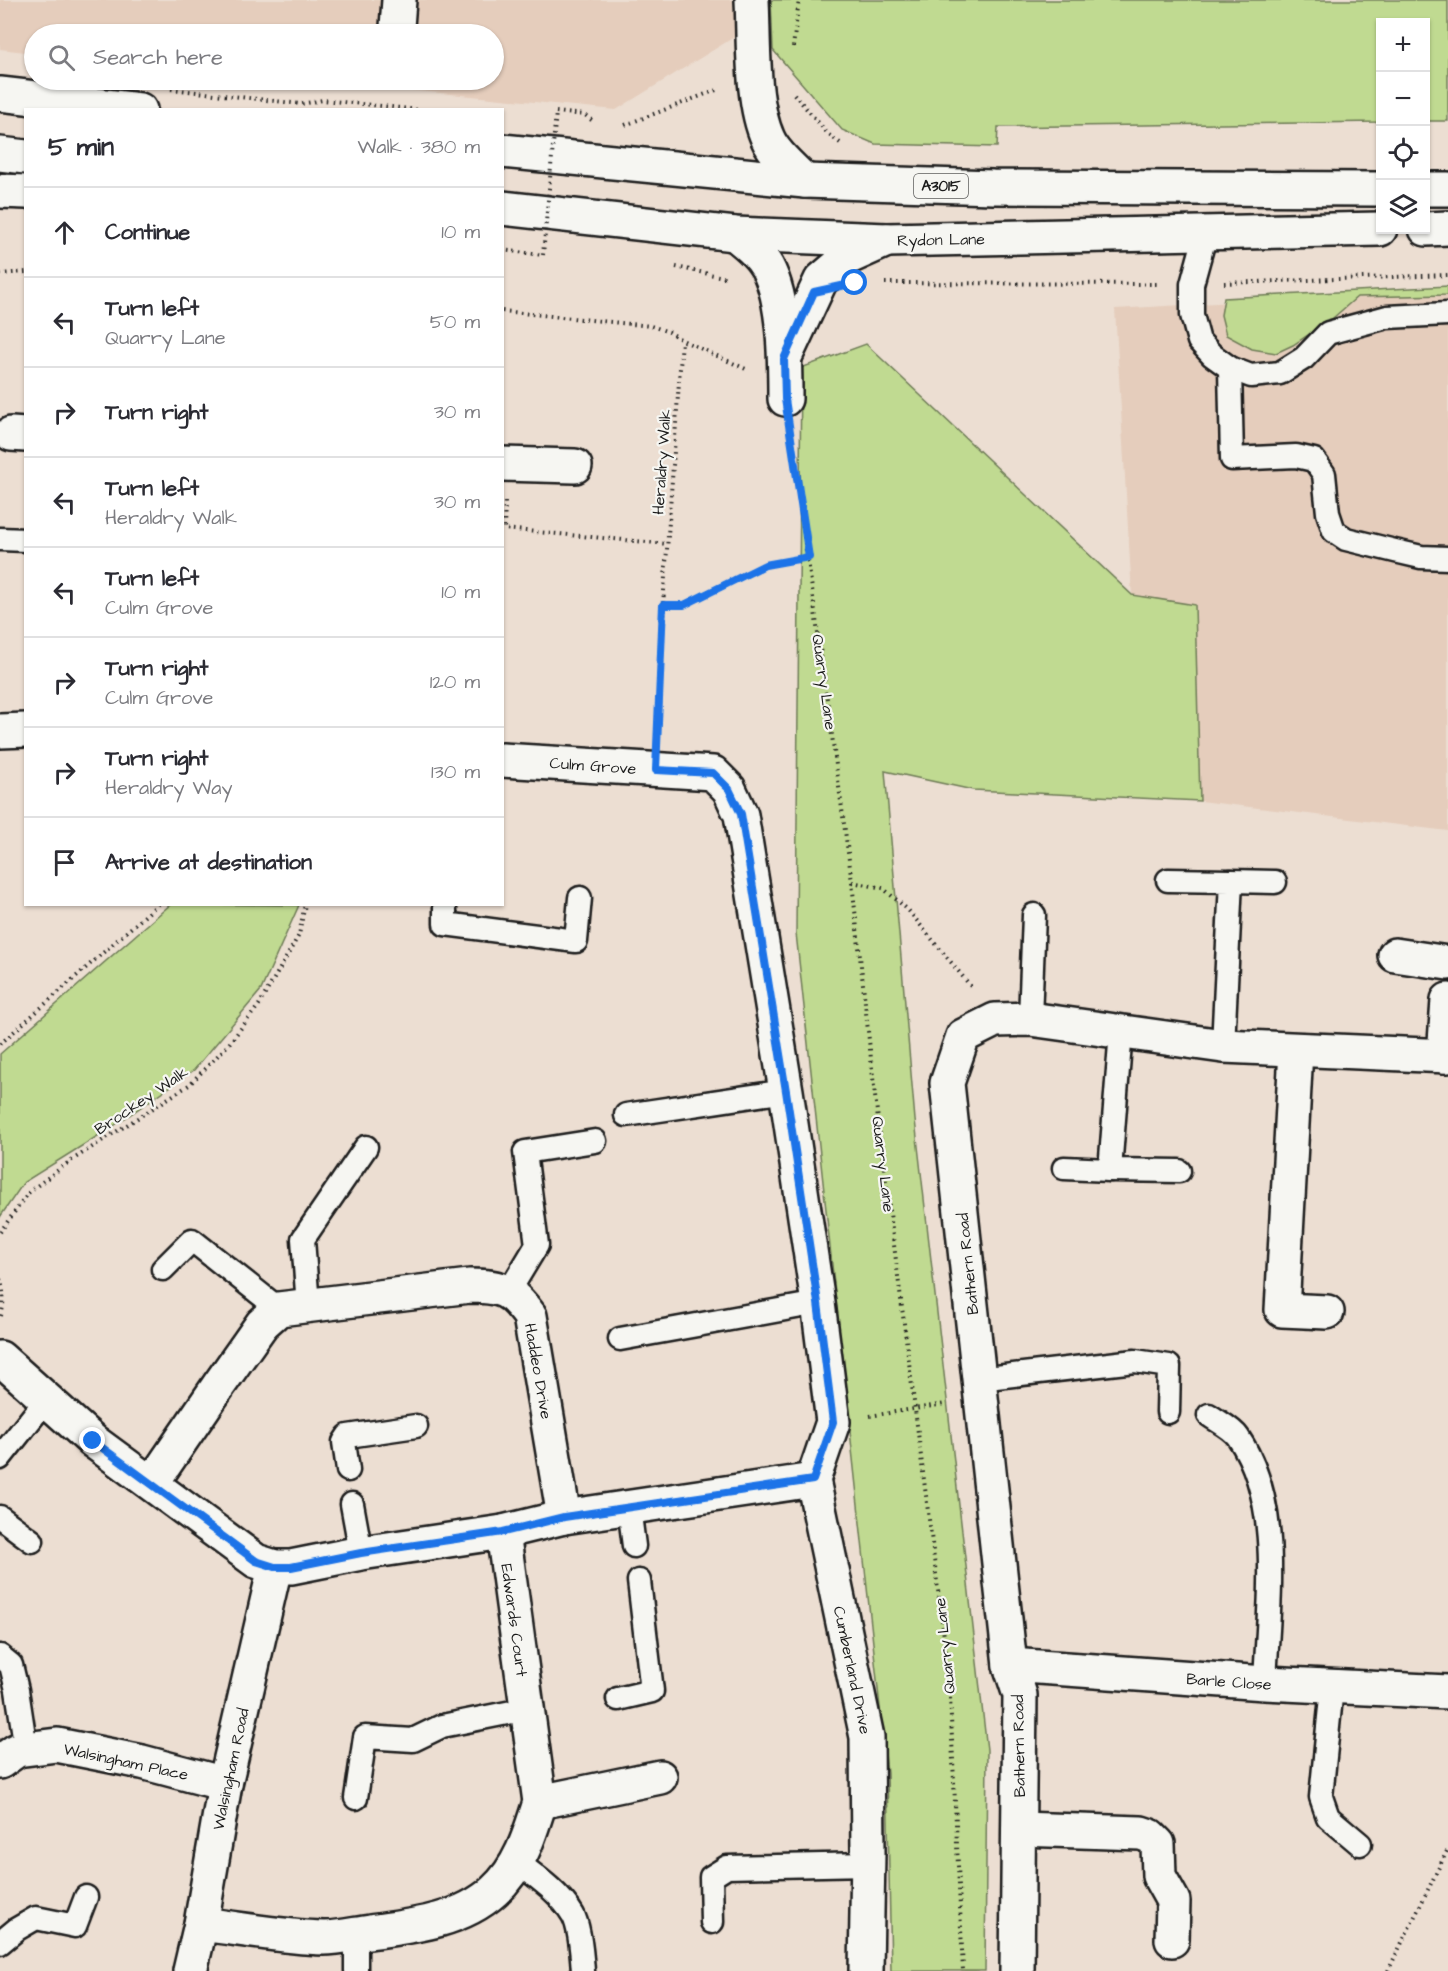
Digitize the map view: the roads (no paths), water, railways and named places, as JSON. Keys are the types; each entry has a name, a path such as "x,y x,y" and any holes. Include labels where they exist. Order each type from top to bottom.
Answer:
{"street":[{"path":"752,0 756,83 768,140 785,162 805,181"},
{"path":"0,94 151,99"},
{"name":"A3015","path":"504,151 805,181 993,187 1376,189"},
{"path":"0,154 24,157"},
{"path":"1430,189 1448,189"},
{"path":"0,191 24,192"},
{"name":"Rydon Lane","path":"504,208 735,234 887,240 1376,230"},
{"path":"1430,229 1448,228"},
{"path":"735,234 755,251 768,268 778,300 770,366 785,399"},
{"path":"770,366 820,280 847,258 887,240"},
{"path":"504,464 575,466"},
{"path":"0,731 24,730"},
{"name":"Culm Grove","path":"504,760 713,773 729,789 741,814 786,1091 818,1303 833,1422 813,1480"},
{"path":"1395,955 1448,963"},
{"name":"Bathern Road","path":"1017,1971 1020,1695 1010,1665 947,1083 963,1036 995,1020 1030,1019 1223,1046 1446,1056 1448,1000"},
{"path":"1296,1050 1267,1310 1327,1312"},
{"path":"152,1484 256,1333 294,1308 470,1286 494,1286 508,1293"},
{"name":"Haddeo Drive","path":"508,1293 518,1299 530,1316 564,1517"},
{"path":"0,1358 93,1441 256,1561 275,1567 291,1567 361,1553 503,1532 564,1517 813,1480"},
{"name":"Cumberland Drive","path":"813,1480 867,1737 866,1971"},
{"name":"Edwards Court","path":"201,1924 326,1938 412,1926 461,1913 495,1891 517,1862 527,1842 540,1802 503,1532"},
{"name":"Walsingham Road","path":"190,1971 201,1924 225,1784 275,1567"},
{"name":"Barle Close","path":"1010,1665 1264,1683 1448,1692"},
{"name":"Walsingham Place","path":"13,1755 57,1745 142,1762 225,1784"},
{"path":"540,1802 660,1777"},
{"path":"1019,1829 1141,1833 1150,1836 1158,1844 1159,1876 1173,1901 1172,1940"}],"lane":[{"path":"1206,233 1192,284 1192,315 1199,341 1212,355 1230,368 1251,376 1280,373 1304,358 1328,333 1387,317 1448,314"},
{"path":"1230,368 1232,459 1296,456 1314,460 1324,474 1328,513 1334,531 1346,538 1395,551 1421,557 1448,558"},
{"path":"0,539 24,540"},
{"path":"1168,880 1275,882"},
{"path":"1223,1046 1231,881"},
{"path":"445,906 445,924 576,941 580,898"},
{"path":"1030,1019 1034,915"},
{"path":"1110,1170 1121,1031"},
{"path":"626,1115 786,1091"},
{"path":"508,1293 537,1245 525,1152 595,1141"},
{"path":"163,1269 192,1240 294,1308 303,1239 366,1147"},
{"path":"1064,1168 1179,1172"},
{"path":"620,1339 818,1303"},
{"path":"979,1378 1135,1361 1169,1366 1168,1412"},
{"path":"0,1458 46,1400"},
{"path":"1209,1415 1237,1435 1261,1482 1270,1553 1264,1683"},
{"path":"348,1470 344,1442 348,1436 416,1426"},
{"path":"352,1504 361,1553"},
{"path":"629,1507 634,1546"},
{"path":"0,1517 32,1541"},
{"path":"618,1699 652,1691 639,1581"},
{"name":"Walsingham Place","path":"0,1656 11,1665 17,1690 13,1755"},
{"path":"1332,1687 1321,1797 1328,1817 1360,1844"},
{"path":"356,1798 365,1737 413,1740 442,1726 527,1709"},
{"path":"517,1862 552,1889 574,1916 582,1953 583,1971"},
{"path":"711,1922 711,1877 727,1867 868,1864"},
{"path":"0,1942 36,1918 75,1926 86,1897"},
{"path":"356,1934 356,1971"}]}
